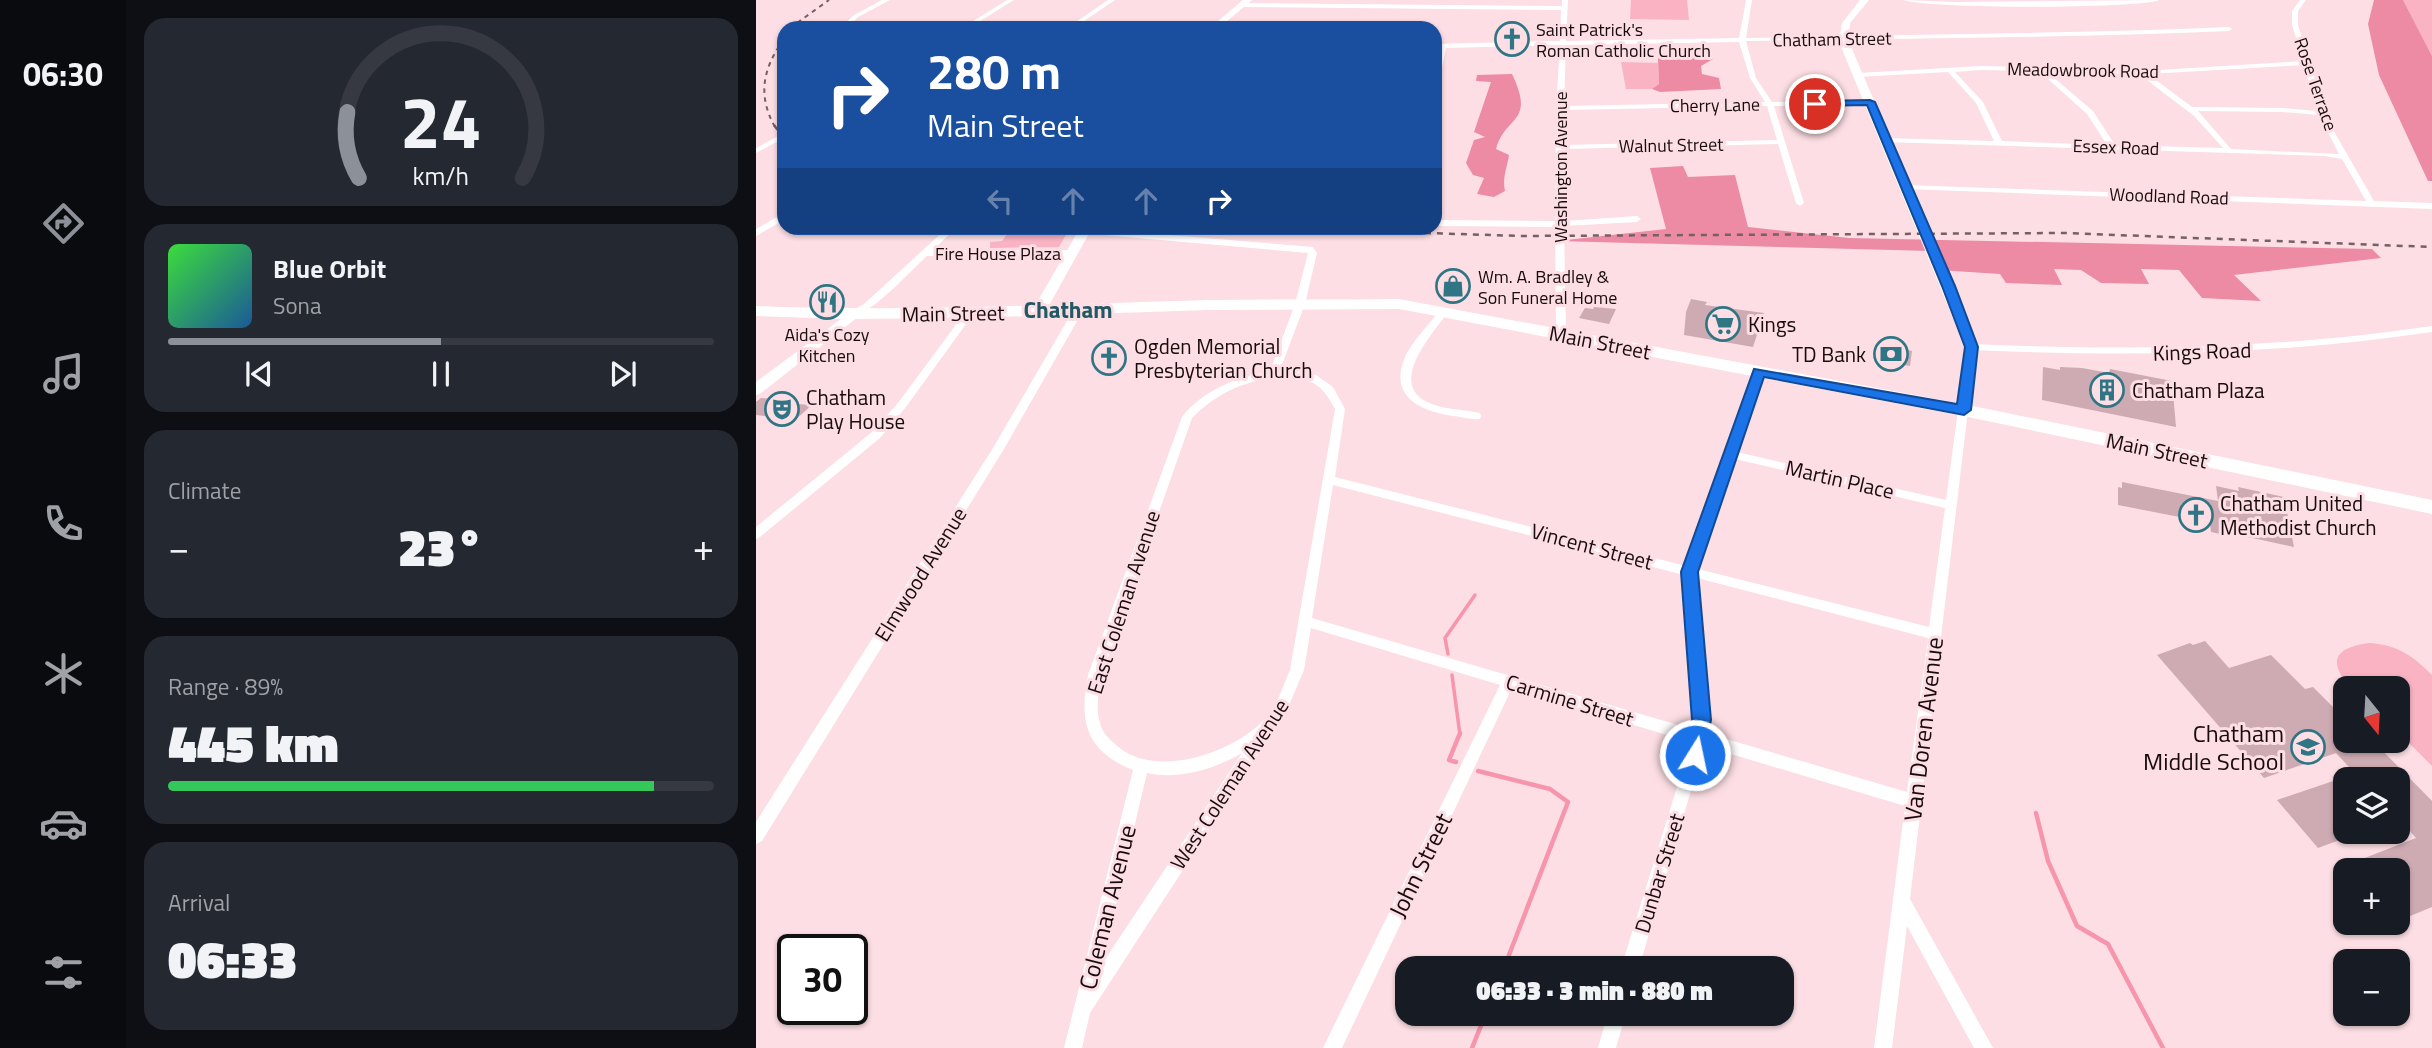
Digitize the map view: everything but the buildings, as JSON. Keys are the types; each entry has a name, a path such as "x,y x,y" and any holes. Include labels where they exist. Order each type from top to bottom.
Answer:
{"main road":[{"name":"Main Street","path":"756,311 969,313 1399,304 1964,410 2432,507"}],"street":[{"path":"851,21 887,0"},
{"path":"976,21 1011,0"},
{"path":"1080,21 1112,0"},
{"name":"Washington Avenue","path":"1561,334 1560,108 1565,0"},
{"path":"1749,0 1742,40 1750,70 1770,104 1800,204"},
{"path":"1865,0 1846,23 1844,38 1972,347 1964,410"},
{"path":"1906,0 1956,4 2131,3 2157,0"},
{"name":"Rose Terrace","path":"2302,0 2294,17 2321,113 2371,203"},
{"path":"1222,21 1245,2 1565,8"},
{"name":"Chatham Street","path":"1442,46 2090,35 2229,29"},
{"name":"Meadowbrook Road","path":"1858,75 1949,69 2140,72 2308,63"},
{"path":"1949,69 1979,102 1999,143"},
{"path":"2040,69 2085,107 2102,128 2112,147"},
{"path":"2140,72 2191,109 2229,151"},
{"name":"Cherry Lane","path":"1560,108 1870,102"},
{"path":"2191,109 2321,113"},
{"path":"758,148 777,138"},
{"name":"Essex Road","path":"1886,140 2325,154 2345,157"},
{"name":"Walnut Street","path":"1560,146 1782,142"},
{"name":"Woodland Road","path":"1907,187 2432,206"},
{"path":"1442,223 1560,224 1637,219"},
{"path":"756,233 777,220"},
{"path":"756,390 867,306 944,235"},
{"path":"1039,311 1082,235"},
{"path":"1152,235 1310,249 1313,253 1300,304 1274,373"},
{"name":"Fire House Plaza","path":"924,253 1072,253"},
{"name":"Elmwood Avenue","path":"756,836 998,449 1079,309"},
{"path":"1444,311 1410,357 1410,393 1413,401 1425,407 1476,416"},
{"path":"756,534 877,434 902,405 969,313"},
{"name":"Kings Road","path":"1972,347 2207,352 2322,345 2432,329"},
{"name":"Dunbar Street","path":"1634,956 1701,720 1690,572 1759,372"},
{"name":"West Coleman Avenue","path":"1082,1010 1282,706 1297,670 1341,414 1338,400 1328,388 1308,377 1274,373"},
{"name":"East Coleman Avenue","path":"1271,722 1247,744 1205,763 1161,769 1123,760 1109,751 1091,724 1088,708 1095,675 1187,416 1204,398 1223,387 1249,377 1274,373"},
{"name":"Van Doren Avenue","path":"1883,1048 1964,410"},
{"name":"Martin Place","path":"1730,454 1950,505"},
{"name":"Vincent Street","path":"1330,480 1935,634"},
{"name":"Carmine Street","path":"1305,621 1914,802"},
{"name":"John Street","path":"1332,1048 1508,682"},
{"name":"Coleman Avenue","path":"1073,1048 1141,766"},
{"path":"1902,901 1984,1048"},
{"path":"1606,1048 1613,1026"}],"shaded area":[{"path":"1631,0 1687,0 1689,20 1630,19"},
{"path":"2374,0 2403,0 2432,56 2432,181 2428,181 2379,75 2368,24"},
{"path":"2403,0 2432,0 2432,56"},
{"path":"1688,56 1713,59 1701,66 1702,74 1719,78 1721,89 1660,92 1652,89 1659,84 1658,58"},
{"path":"1621,62 1658,63 1659,84 1652,89 1626,89"},
{"path":"1512,74 1519,90 1520,111 1500,138 1496,149 1509,155 1504,177 1505,191 1494,197 1477,194 1484,178 1473,175 1466,163 1474,140 1485,137 1474,132 1491,82 1476,81 1477,75"},
{"path":"1683,166 1688,177 1735,175 1748,227 1849,238 2372,249 2381,258 2234,275 2261,301 2202,298 2179,270 2141,269 2149,284 2101,283 2081,270 2054,269 2062,285 2006,283 2000,274 1939,270 1931,251 1557,241 1666,229 1650,168"},
{"path":"1007,235 1066,235 1059,247 990,248 990,242 1002,241"},
{"path":"2370,643 2389,646 2418,662 2432,675 2432,766 2410,744 2410,676 2343,676 2339,670 2338,657 2342,652"}],"waterway":[{"path":"1448,654 1445,638 1475,595"},
{"path":"1452,675 1460,733"},
{"path":"1456,762 1449,760 1460,733"},
{"path":"1478,771 1550,789 1568,802 1509,956"},
{"path":"2036,813 2048,861 2077,926 2108,944 2163,1048"},
{"path":"1472,1048 1481,1026"}],"railway":[{"path":"800,21 829,0"},
{"path":"774,125 764,93 767,71 777,50"},
{"path":"774,125 777,129"},
{"path":"1442,233 1521,236 2064,233 2432,247"}],"place":[{"name":"Saint Patrick's Roman Catholic Church","path":"1512,39"},
{"name":"Wm. A. Bradley & Son Funeral Home","path":"1453,286"},
{"name":"Aida's Cozy Kitchen","path":"827,302"},
{"name":"Kings","path":"1723,324"},
{"name":"TD Bank","path":"1891,354"},
{"name":"Ogden Memorial Presbyterian Church","path":"1109,358"},
{"name":"Chatham Plaza","path":"2107,390"},
{"name":"Chatham Play House","path":"782,409"},
{"name":"Chatham United Methodist Church","path":"2196,515"},
{"name":"Chatham Middle School","path":"2308,747"}],"district":[{"name":"Chatham","path":"1068,309"}],"route":[{"path":"1695,755 1701,720 1690,572 1759,372 1964,410 1972,347 1870,102 1815,104"}]}
